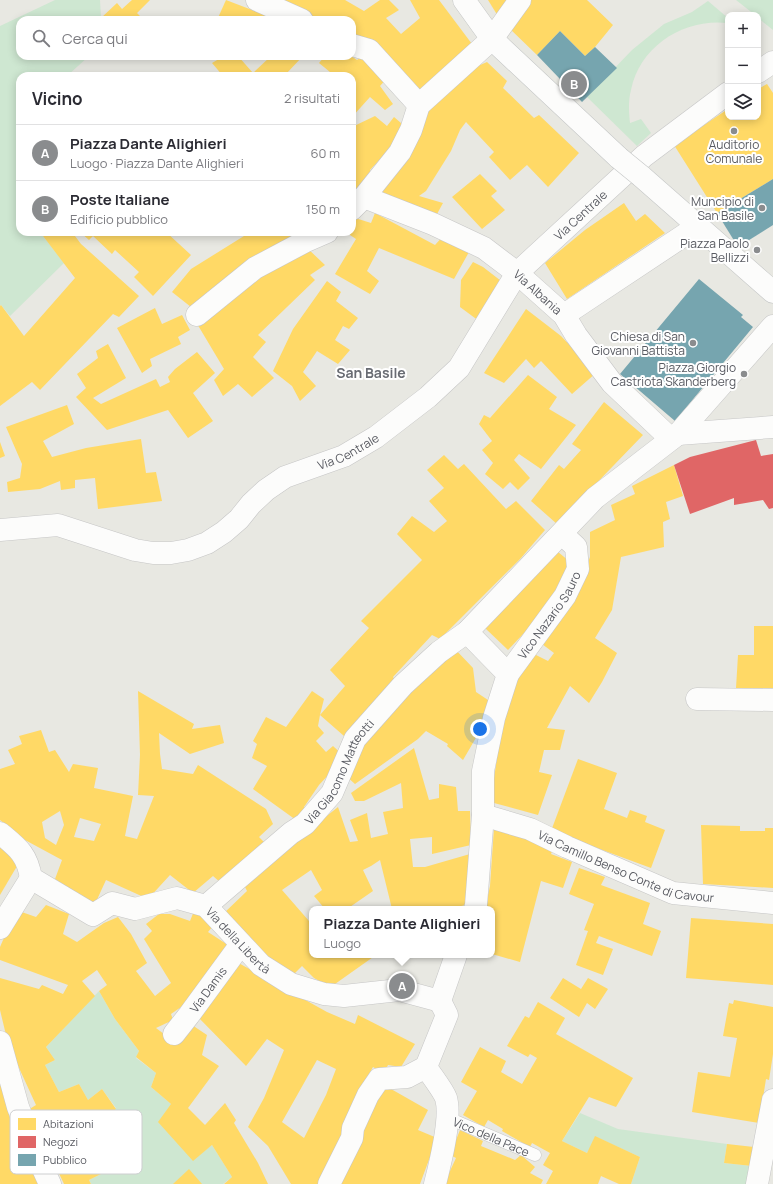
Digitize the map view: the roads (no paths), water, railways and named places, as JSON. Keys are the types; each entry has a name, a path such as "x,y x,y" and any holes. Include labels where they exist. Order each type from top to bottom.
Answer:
{"street":[{"path":"257,0 293,16"},
{"path":"464,0 492,39 619,158 771,287"},
{"path":"356,203 400,152 411,130 419,105 492,39 520,0"},
{"path":"356,46 369,50 419,105"},
{"path":"761,70 773,62"},
{"name":"Via Centrale","path":"0,530 58,525 134,550 152,553 171,553 182,551 207,543 239,520 251,504 266,490 285,477 344,456 376,437 428,397 459,368 517,273 644,156 725,96"},
{"name":"Via Albania","path":"356,203 433,224 484,248 517,273 564,315 576,335 612,382 674,436"},
{"path":"564,315 698,226"},
{"path":"197,315 255,268 318,236"},
{"name":"Via Giacomo Matteotti","path":"206,906 291,833 305,824 332,793 355,739 403,685 439,652 467,632 595,498 674,436 773,326"},
{"path":"674,436 773,427"},
{"name":"Vico Nazario Sauro","path":"508,674 565,596 578,569 576,548 562,534"},
{"path":"467,632 508,674 494,718 483,771 483,815 476,906"},
{"path":"697,699 773,700"},
{"name":"Via Camillo Benso Conte di Cavour","path":"483,815 530,829 567,847 673,893 773,904"},
{"path":"0,833 21,850 29,866 31,878 0,928"},
{"name":"Via della Libertà","path":"31,878 93,915 112,903 135,909 177,898 206,906 260,965 291,984 324,994 344,996 399,990 440,1001"},
{"name":"Via Damis","path":"174,1034 241,944"},
{"path":"329,1184 352,1138 353,1128 368,1095 379,1079 407,1077 426,1067 447,1015 440,1001 455,958"},
{"path":"0,1042 19,1110"},
{"path":"426,1067 447,1108 442,1153 435,1184"},
{"path":"757,1184 773,1100"},
{"path":"45,1174 50,1184"}],"lane":[{"name":"Vico della Pace","path":"447,1108 534,1155"}],"place":[{"name":"Poste Italiane","path":"574,84"},
{"name":"Auditorio Comunale","path":"734,131"},
{"name":"Muncipio di San Basile","path":"762,208"},
{"name":"Piazza Paolo Bellizzi","path":"757,250"},
{"name":"Chiesa di San Giovanni Battista","path":"693,343"},
{"name":"Piazza Giorgio Castriota Skanderberg","path":"744,374"},
{"name":"Piazza Dante Alighieri","path":"402,986"}],"district":[{"name":"San Basile","path":"371,372"}]}
